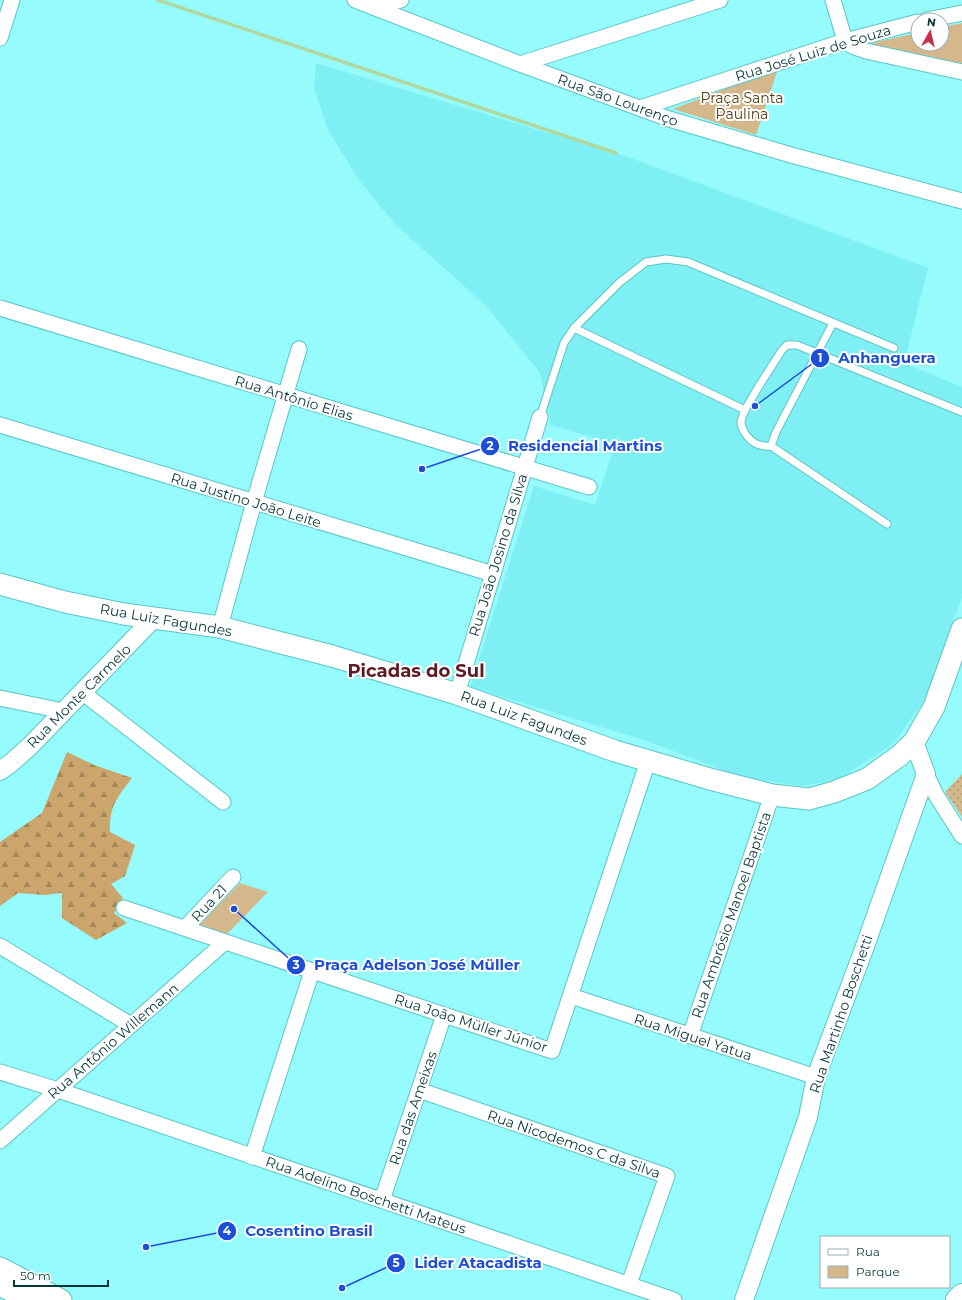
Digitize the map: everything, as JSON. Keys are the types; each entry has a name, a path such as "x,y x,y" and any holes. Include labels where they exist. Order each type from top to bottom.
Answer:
{"main road":[{"name":"Rua Luiz Fagundes","path":"0,584 65,602 124,614 220,627 332,656 456,694 615,751 710,780 772,795 809,799 834,792 868,779 899,756 914,742 934,708 962,629"},
{"path":"1,1275 29,1300"},
{"path":"1,1275 61,1300"},
{"path":"957,1300 962,1295"}],"street":[{"path":"0,38 12,0"},
{"name":"Rua São Lourenço","path":"355,0 520,64 695,127 783,153 962,201"},
{"path":"373,6 401,0"},
{"path":"520,64 720,0"},
{"path":"834,0 845,41 854,47 866,52 962,72"},
{"path":"950,15 962,13"},
{"name":"Rua José Luiz de Souza","path":"640,108 845,41 910,24"},
{"name":"Rua Antônio Elias","path":"0,308 589,487"},
{"path":"220,627 254,502 299,349"},
{"name":"Rua João Josino da Silva","path":"456,694 540,416"},
{"name":"Rua Justino João Leite","path":"0,425 493,574"},
{"name":"Rua Monte Carmelo","path":"0,770 11,763 30,746 154,618"},
{"path":"82,692 223,802"},
{"path":"0,698 63,711"},
{"path":"914,742 936,795 962,836"},
{"name":"Rua João Müller Júnior","path":"124,908 552,1052 648,761"},
{"name":"Rua Martinho Boschetti","path":"744,1300 808,1117 816,1077 864,949 926,774"},
{"name":"Rua Ambrósio Manoel Baptista","path":"690,1036 772,795"},
{"name":"Rua 21","path":"185,928 233,877"},
{"name":"Rua Antônio Willemann","path":"0,1141 225,942"},
{"path":"0,946 131,1025"},
{"path":"252,1157 312,971"},
{"name":"Rua Miguel Yatua","path":"570,996 816,1077"},
{"name":"Rua das Ameixas","path":"382,1200 444,1015"},
{"name":"Rua Adelino Boschetti Mateus","path":"0,1072 58,1090 674,1300"},
{"name":"Rua Nicodemos C da Silva","path":"419,1090 667,1176 629,1284"}],"lane":[{"path":"540,416 564,344 574,328 620,282 646,262 666,259 688,262 894,348"},
{"path":"771,446 776,432 833,323"},
{"path":"574,328 745,410"},
{"path":"887,524 771,446 764,447 752,442 742,429 741,422 745,410 782,350 787,345 796,345 962,412"}],"shaded area":[{"path":"316,63 628,157 928,268 904,363 962,387 962,597 924,701 893,744 837,780 801,786 741,777 647,741 470,687 534,486 595,505 615,444 551,425 540,373 486,306 395,224 359,180 328,130 314,88"}],"green space":[{"path":"962,23 962,64 866,44 910,35 910,52 950,52 950,25"},
{"name":"Praça Santa Paulina","path":"778,69 756,135 673,109"},
{"path":"67,752 94,765 132,778 115,803 110,823 110,832 135,845 125,876 111,884 123,898 114,913 127,923 96,940 62,918 62,893 44,895 18,893 0,906 0,842 42,813"},
{"path":"962,774 962,817 945,792"},
{"path":"240,883 268,892 227,934 199,925"}],"waterway":[{"path":"158,0 616,153"}],"place":[{"name":"Anhanguera","path":"755,406"},
{"name":"Residencial Martins","path":"422,469"},
{"name":"Praça Adelson José Müller","path":"234,909"},
{"name":"Cosentino Brasil","path":"146,1247"},
{"name":"Lider Atacadista","path":"342,1288"}],"district":[{"name":"Picadas do Sul","path":"416,671"}]}
